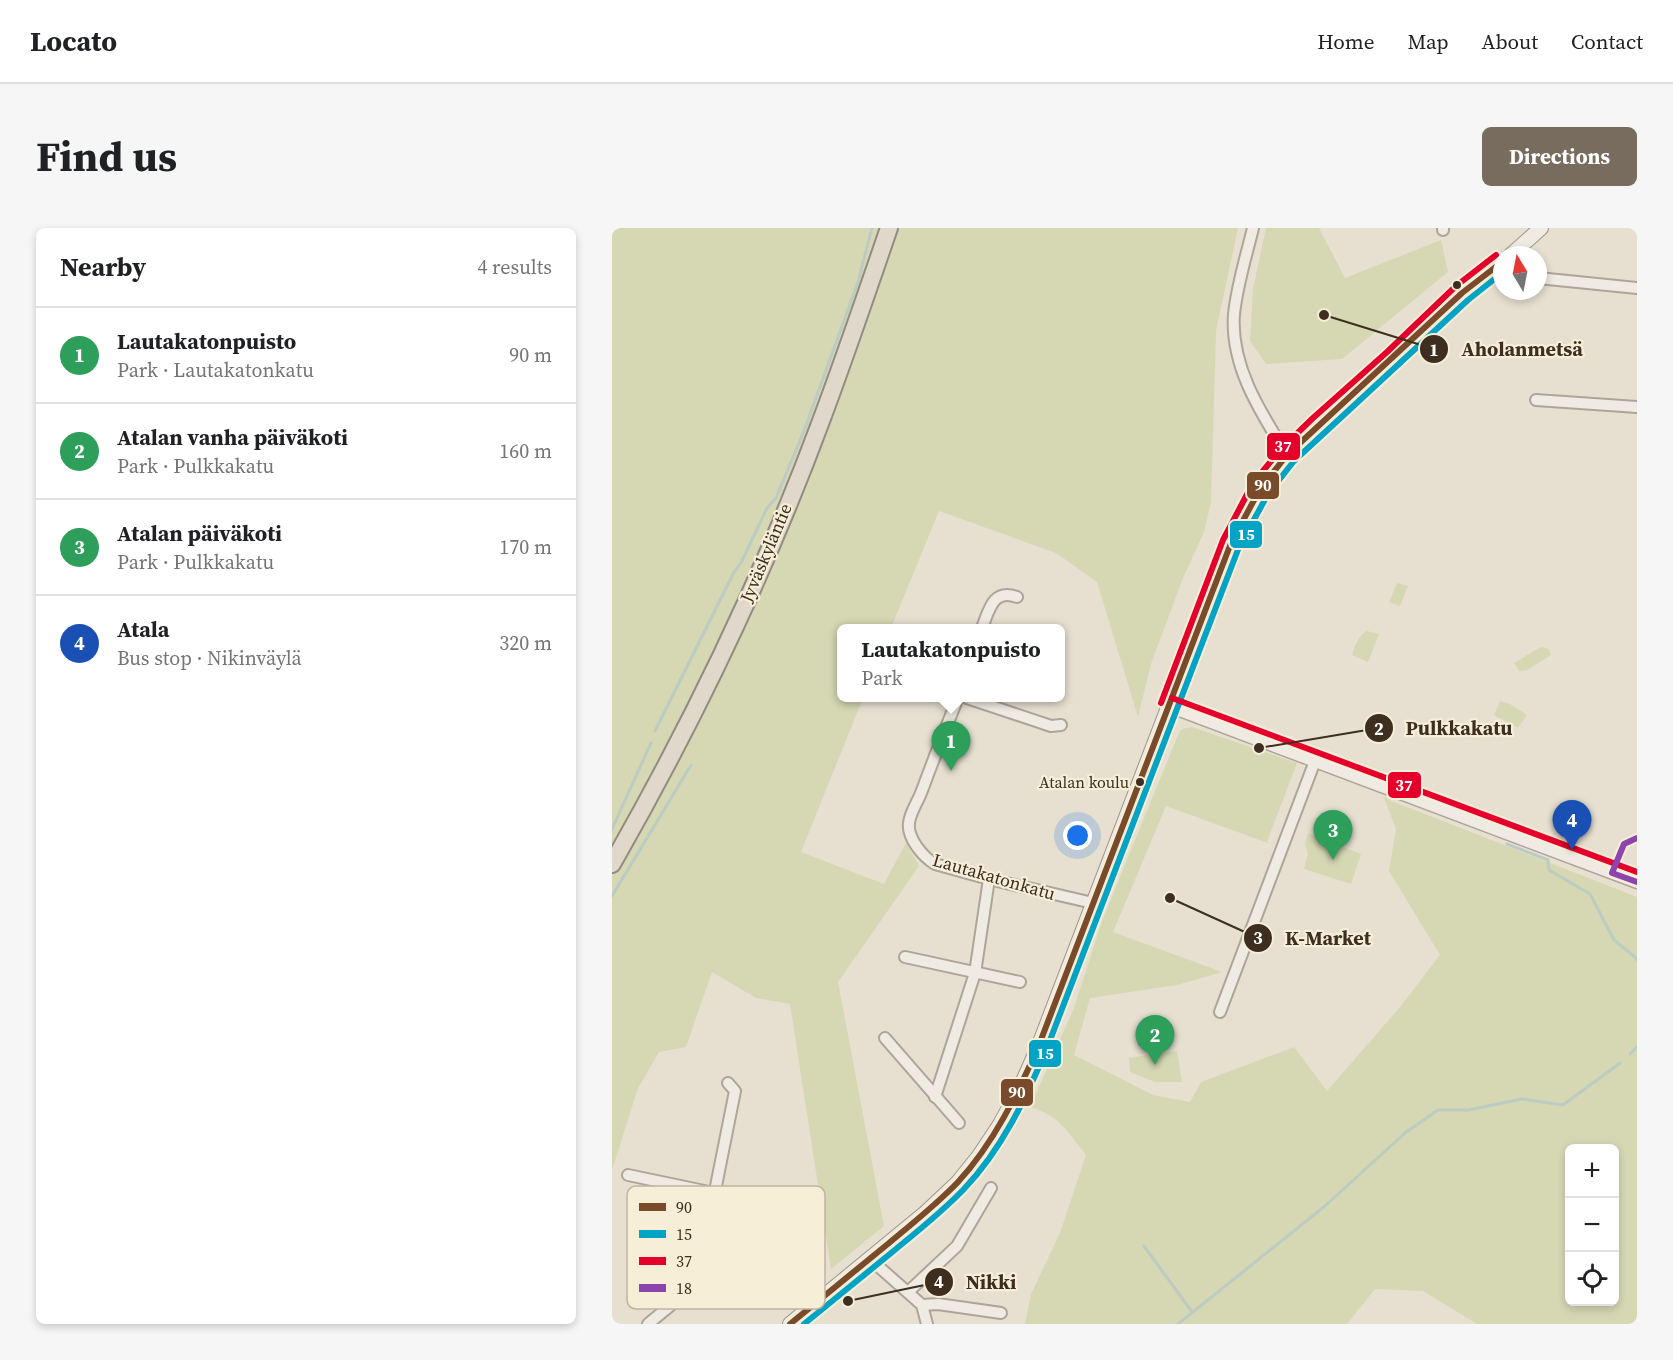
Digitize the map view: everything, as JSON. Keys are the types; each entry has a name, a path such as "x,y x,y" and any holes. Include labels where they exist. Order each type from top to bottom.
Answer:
{"highway":[{"name":"Jyväskyläntie","path":"612,864 723,650 777,528 821,422 889,228"}],"main road":[{"path":"1521,246 1541,228"},
{"path":"825,1296 950,1190 975,1161 999,1126 1020,1088 1039,1045 1231,543 1260,489 1287,456 1462,293 1493,269"},
{"path":"790,1324 808,1309"}],"street":[{"path":"1252,228 1236,296 1234,325 1236,349 1245,381 1287,456"},
{"path":"1547,279 1637,288"},
{"path":"1536,400 1637,407"},
{"path":"984,624 993,601 999,596 1004,594 1017,597"},
{"name":"Lautakatonkatu","path":"956,702 908,825 910,833 927,860 989,879 1093,903"},
{"path":"979,702 1051,726 1061,725"},
{"path":"1169,706 1637,882"},
{"path":"1220,1012 1315,761"},
{"path":"935,1097 975,973 989,879"},
{"path":"905,957 1020,982"},
{"path":"885,1038 959,1123"},
{"path":"715,1186 735,1091 728,1083"},
{"path":"628,1175 681,1186"},
{"path":"908,1292 957,1246 991,1188"},
{"path":"870,1259 922,1305 927,1324"},
{"path":"922,1305 938,1304 1000,1313"},
{"path":"648,1324 666,1309"}],"green space":[{"path":"612,228 1238,228 1216,331 1211,502 1204,532 1183,578 1151,664 1138,717 1097,582 1056,553 939,511 893,624 837,624 837,702 861,702 801,852 884,884 906,843 919,866 838,982 884,1226 831,1269 825,1230 825,1186 818,1186 790,1004 756,998 712,972 686,1047 659,1052 638,1088 612,1170"},
{"path":"1266,228 1319,228 1345,278 1441,240 1448,272 1342,359 1266,364 1250,341 1253,289"},
{"path":"1397,583 1408,586 1400,606 1389,602"},
{"path":"1367,631 1379,634 1368,662 1352,655 1359,638"},
{"path":"1541,647 1549,649 1551,655 1527,670 1519,671 1514,663"},
{"path":"1500,701 1510,704 1527,715 1518,728 1494,715"},
{"path":"1192,727 1297,763 1267,842 1276,846 1166,806 1113,932 1222,972 1177,985 1090,998 1074,1055 1153,1095 1190,1102 1201,1082 1294,1047 1327,1091 1400,1007 1440,955 1389,871 1396,829 1384,798 1637,897 1637,1324 1477,1324 1423,1291 1375,1289 1347,1324 1025,1324 1031,1294 1060,1233 1086,1155 1056,1119 1030,1107 1074,1008 1102,921 1182,729"},
{"path":"1308,833 1361,854 1351,884 1304,869 1308,854 1305,844"},
{"path":"1177,1051 1182,1082 1155,1082 1130,1072 1129,1058"}],"waterway":[{"path":"655,731 767,508 776,498 804,431 858,282 872,228"},
{"path":"612,829 651,743"},
{"path":"612,896 691,765"},
{"path":"1507,844 1548,860 1549,870 1590,894 1614,940 1637,960"},
{"path":"1630,1054 1637,1047"},
{"path":"1178,1324 1325,1206 1405,1133 1438,1110 1468,1110 1522,1099 1563,1105 1620,1063"},
{"path":"1144,1246 1192,1312"}],"transit line":[{"name":"37","path":"1161,703 1223,540 1253,483 1281,449 1313,418 1456,286 1493,257"},
{"name":"90","path":"825,1295 950,1190 983,1151 1004,1117 1039,1045 1231,543 1260,489 1287,455 1462,293 1493,269"},
{"name":"15","path":"825,1307 956,1197 978,1174 1012,1122 1047,1048 1239,547 1268,494 1294,461 1468,300 1493,280"},
{"name":"37","path":"1172,698 1637,872"},
{"name":"18","path":"1637,838 1624,844 1612,873 1637,882"},
{"name":"90","path":"790,1324 808,1309"},
{"name":"15","path":"804,1324 822,1309"}],"place":[{"name":"Aholanmetsä","path":"1324,315"},
{"name":"Pulkkakatu","path":"1259,748"},
{"name":"Lautakatonpuisto","path":"951,771"},
{"name":"Atalan koulu","path":"1140,782"},
{"name":"Atala","path":"1572,850"},
{"name":"Atalan päiväkoti","path":"1333,860"},
{"name":"K-Market","path":"1170,898"},
{"name":"Atalan vanha päiväkoti","path":"1155,1065"},
{"name":"Nikki","path":"848,1301"}]}
